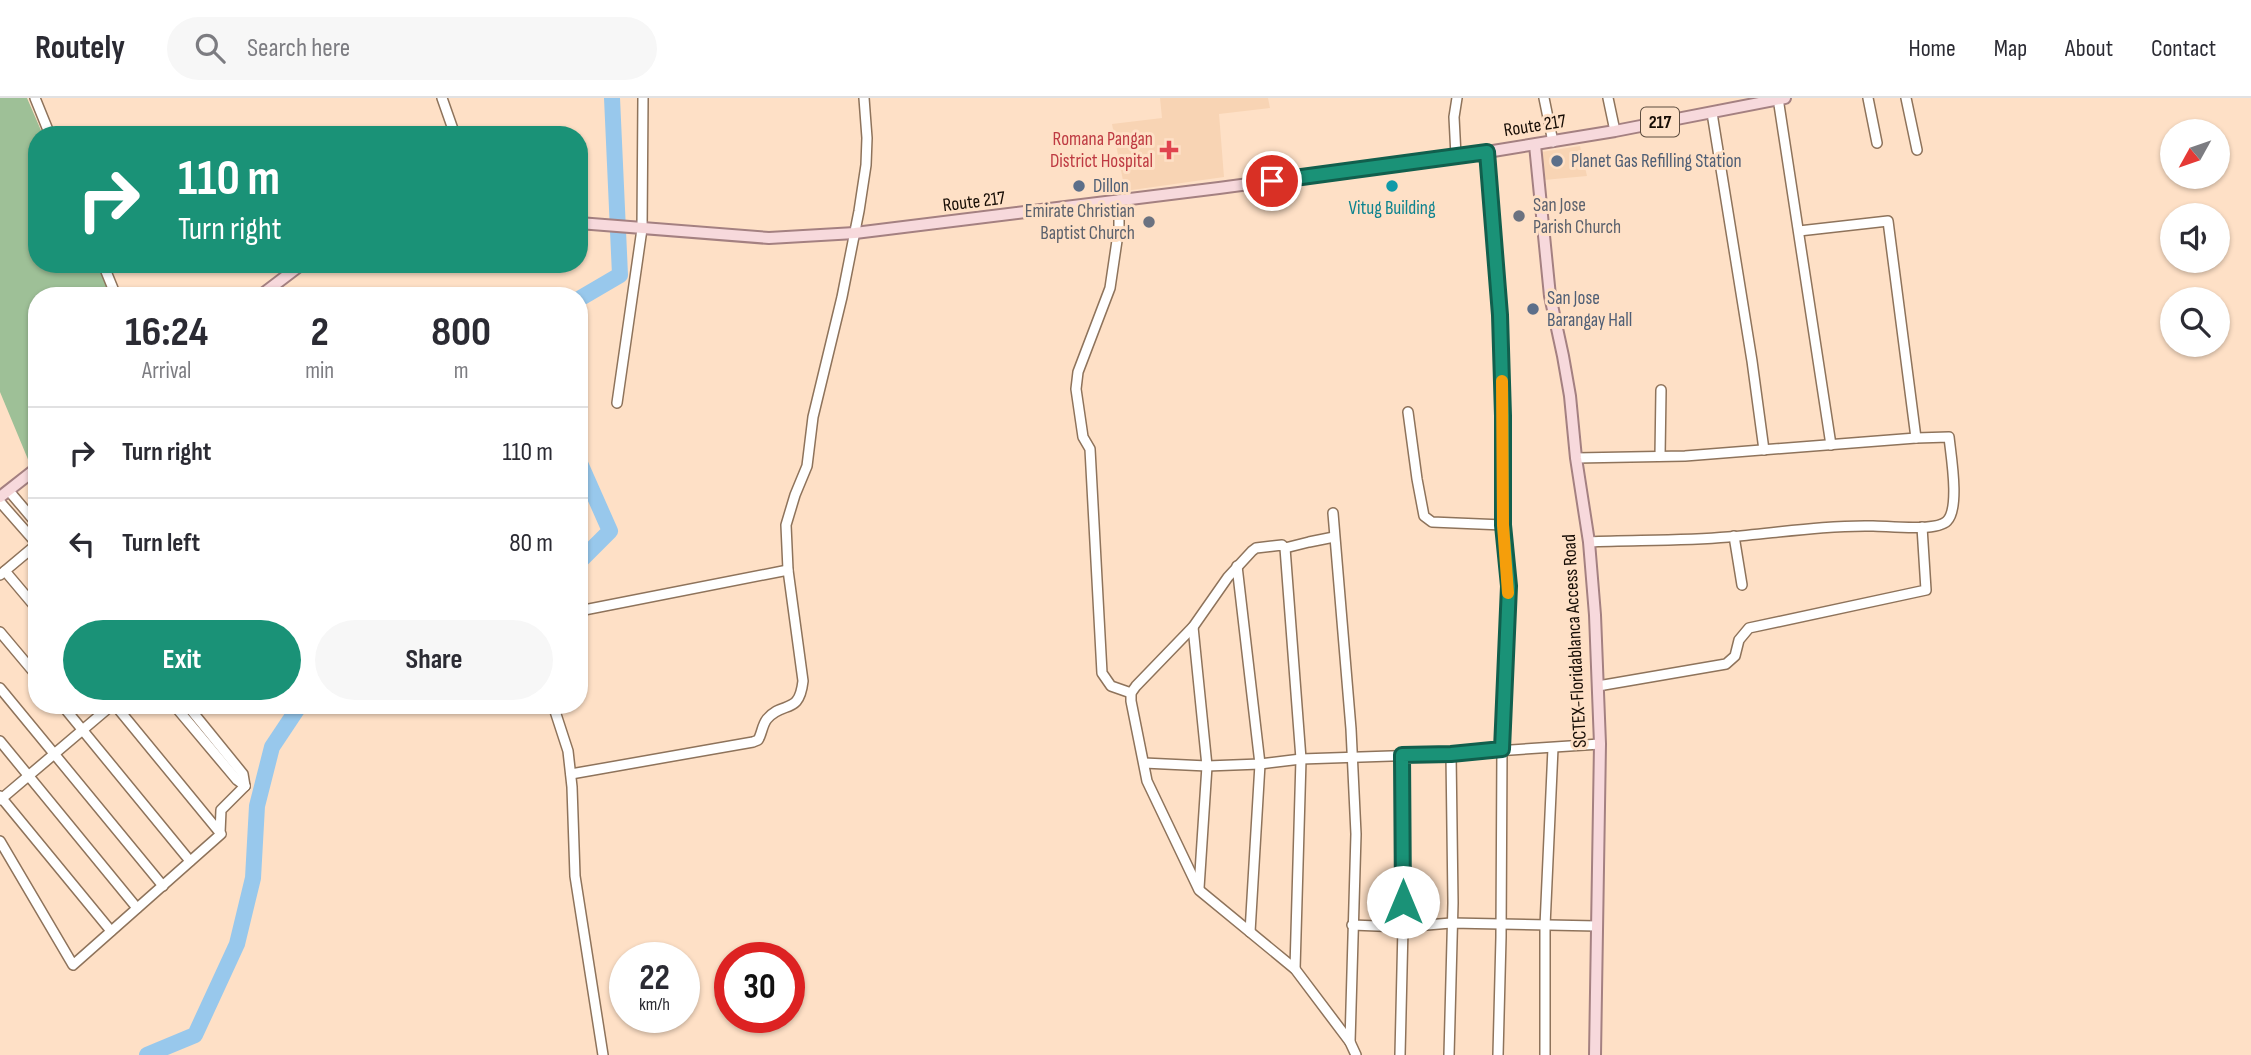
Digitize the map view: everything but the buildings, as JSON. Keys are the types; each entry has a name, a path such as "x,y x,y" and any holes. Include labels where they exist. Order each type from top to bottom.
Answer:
{"main road":[{"name":"Route 217","path":"588,225 769,238 855,233 1535,145 1780,98"},
{"name":"SCTEX-Floridablanca Access Road","path":"1535,145 1550,296 1563,356 1589,542 1595,615 1600,744 1595,1055"},
{"path":"272,287 290,273"},
{"path":"3,497 28,476"}],"street":[{"path":"36,98 47,126"},
{"path":"442,98 451,126"},
{"path":"617,403 637,229 643,98"},
{"path":"570,774 739,746 758,740 764,721 801,696 803,681 788,570 786,525 807,466 813,417 855,233 866,165 864,98"},
{"path":"1457,98 1454,117 1457,156"},
{"path":"1544,98 1553,142"},
{"path":"1608,98 1615,131"},
{"path":"1780,98 1831,445"},
{"path":"1868,98 1877,143"},
{"path":"1906,98 1917,150"},
{"path":"1712,113 1764,450"},
{"path":"1487,152 1500,315 1503,525 1509,586 1502,749 1498,1055"},
{"path":"1119,200 1119,227 1111,288 1077,372 1076,389 1083,437 1090,449 1102,673 1111,686 1131,693"},
{"path":"1799,232 1888,221 1916,438"},
{"path":"1660,456 1661,390"},
{"path":"1408,412 1417,480 1427,520 1503,525"},
{"path":"1576,458 1660,456 1949,437 1954,483 1952,514 1943,524 1922,527 1853,526 1734,536 1589,542"},
{"path":"3,497 28,517"},
{"path":"3,497 28,532"},
{"path":"1333,513 1351,729 1356,834 1350,1042"},
{"path":"1598,686 1726,664 1735,656 1739,640 1749,628 1926,590 1922,527"},
{"path":"1734,536 1742,585"},
{"path":"1334,537 1286,548 1282,545 1256,548 1237,566 1193,628 1131,693 1131,701 1147,781 1199,890 1295,969 1350,1042 1356,1055"},
{"path":"1286,548 1301,759 1295,969"},
{"path":"28,552 3,573 28,599"},
{"path":"1237,566 1260,764 1250,932"},
{"path":"588,609 788,570"},
{"path":"1193,628 1207,766 1199,890"},
{"path":"0,632 28,665"},
{"path":"0,688 163,886"},
{"path":"70,714 190,861"},
{"path":"103,714 1,798 111,932"},
{"path":"121,714 220,834"},
{"path":"182,714 245,786"},
{"path":"194,714 243,774 245,786"},
{"path":"556,714 568,751 575,876 603,1055"},
{"path":"0,741 137,908"},
{"path":"1144,763 1207,766 1260,764 1301,759 1451,754 1600,744"},
{"path":"1545,1055 1545,926 1553,748"},
{"path":"1449,1055 1451,754"},
{"path":"1400,1055 1403,927 1402,755"},
{"path":"0,841 73,965 220,834 221,810 245,786"},
{"path":"1352,925 1403,927 1451,923 1597,926"}],"shaded area":[{"name":"Romana Pangan District Hospital","path":"1160,98 1268,98 1270,108 1219,114 1224,177 1125,191 1112,124 1162,118"},
{"path":"1580,146 1587,176 1544,180 1541,152"}],"green space":[{"path":"0,98 27,98 39,126 28,126 28,273 102,273 107,287 28,287 28,459 0,392"}],"waterway":[{"path":"588,294 620,275 612,98"},
{"path":"588,481 610,531 588,553"},
{"path":"147,1055 195,1035 237,944 253,878 257,806 272,747 294,714"}],"slow traffic":[{"path":"1502,381 1503,525 1508,593"}],"place":[{"name":"Romana Pangan District Hospital","path":"1169,150"},
{"name":"Planet Gas Refilling Station","path":"1557,161"},
{"name":"Dillon","path":"1079,186"},
{"name":"Vitug Building","path":"1392,186"},
{"name":"San Jose Parish Church","path":"1519,216"},
{"name":"Emirate Christian Baptist Church","path":"1149,222"},
{"name":"San Jose Barangay Hall","path":"1533,309"}],"route":[{"path":"1272,181 1487,152 1500,315 1503,525 1509,586 1502,749 1402,755 1403,902"}]}
